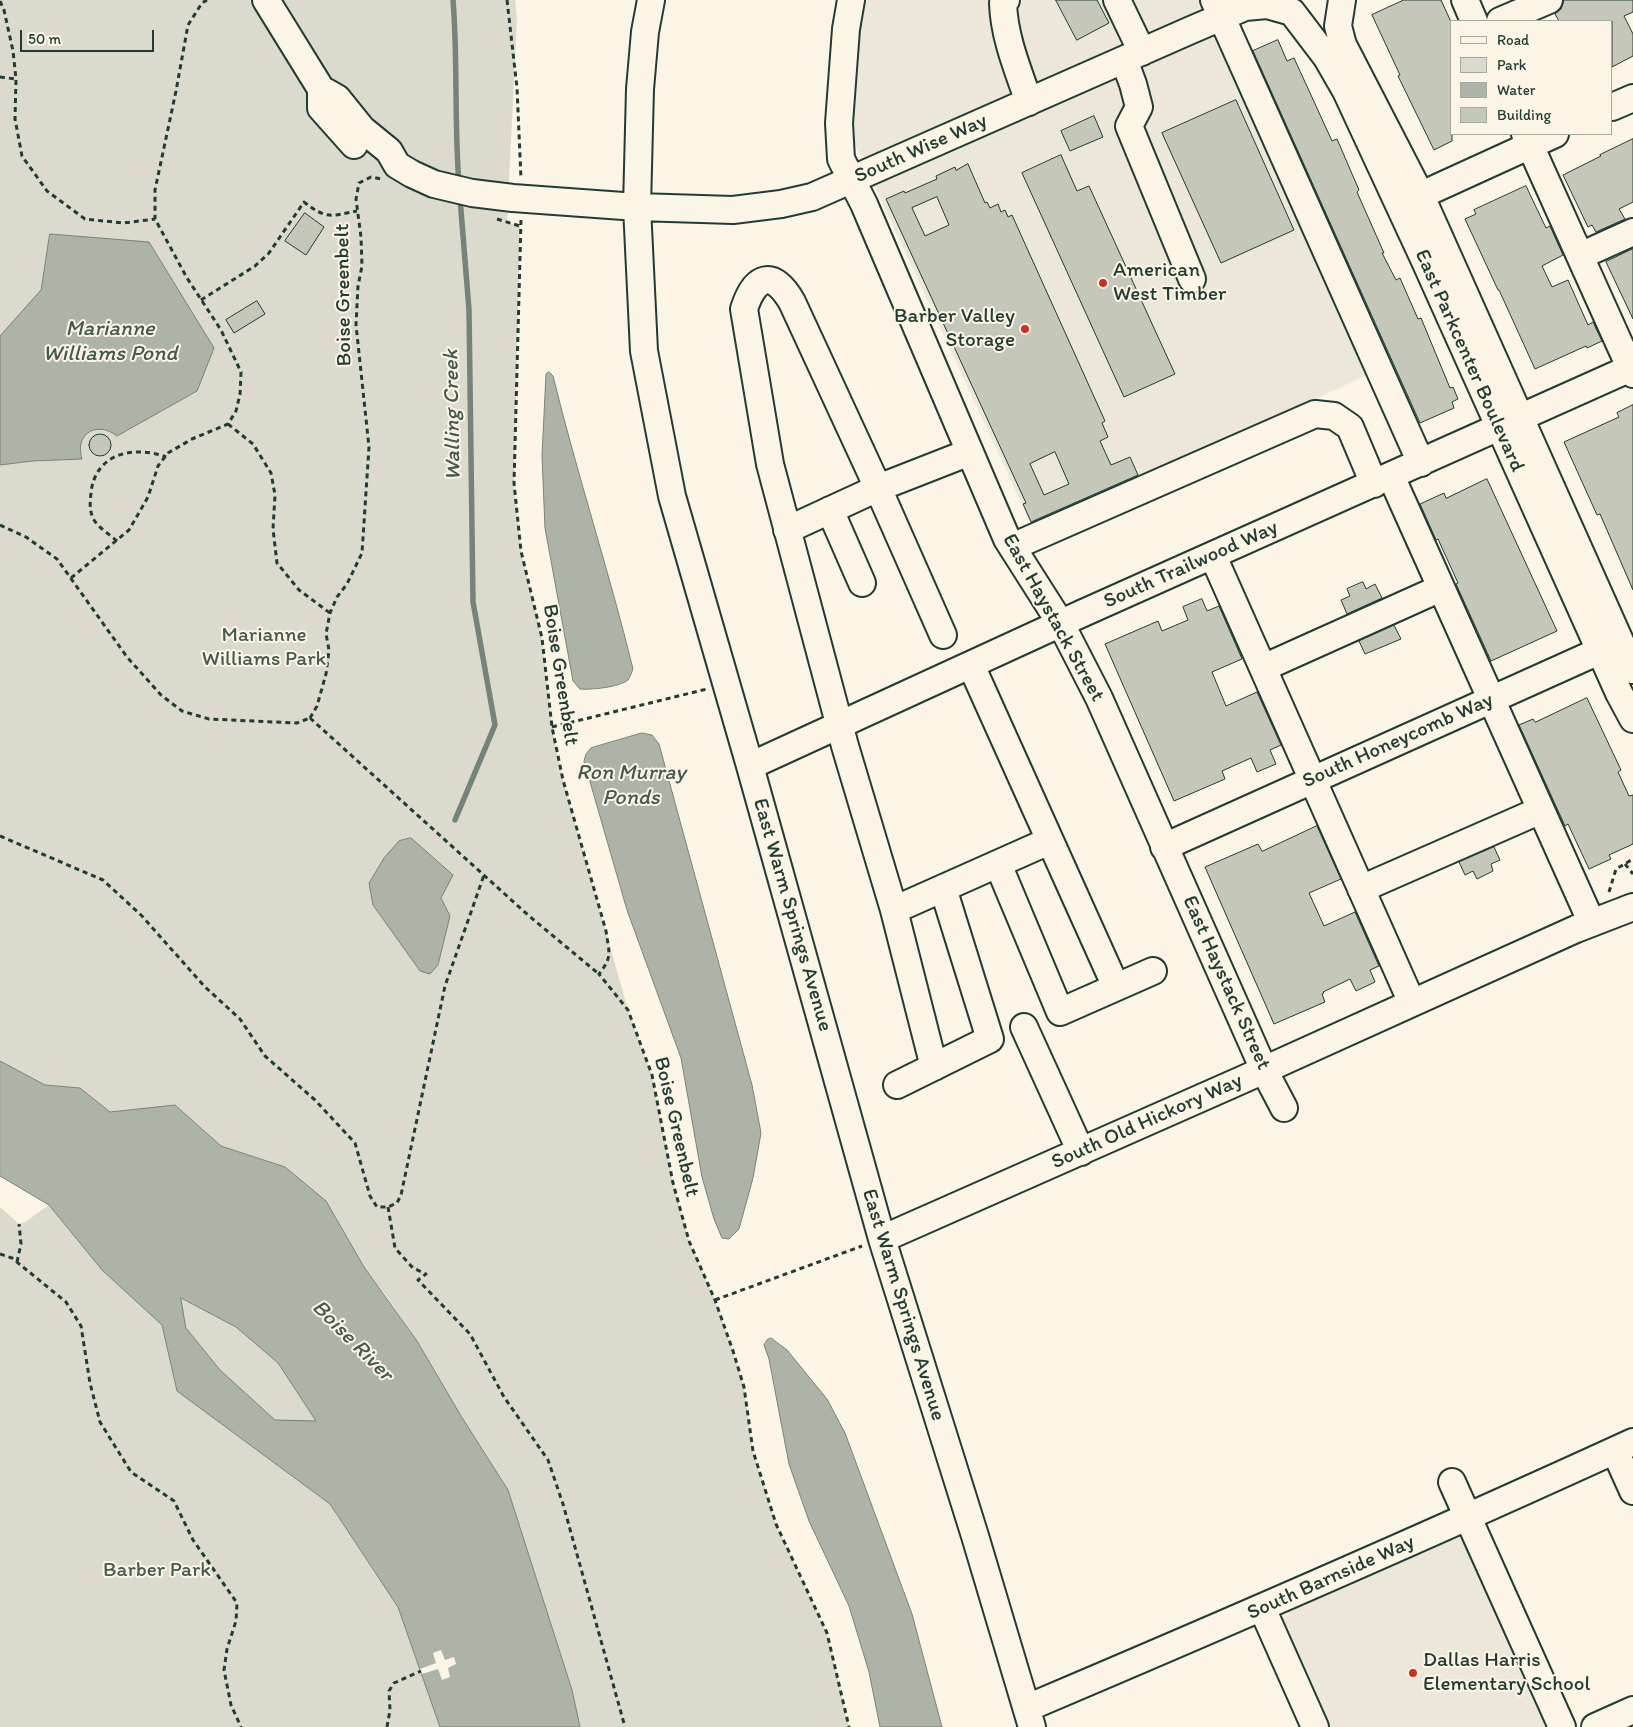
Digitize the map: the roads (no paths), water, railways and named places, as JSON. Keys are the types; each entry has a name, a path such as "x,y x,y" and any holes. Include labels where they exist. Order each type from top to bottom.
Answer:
{"street":[{"name":"South Wise Way","path":"266,0 321,90 337,98 362,129 389,151 390,172 419,177 516,209 637,207 733,210 781,204 812,197 1191,30 1218,5 1245,7 1285,6 1309,15 1319,14 1328,10 1340,0"},
{"name":"East Warm Springs Avenue","path":"637,0 636,36 640,88"},
{"name":"East Warm Springs Avenue","path":"651,0 645,32 640,88 637,207 644,351 672,496 750,766 882,1239 976,1536 1029,1718"},
{"name":"East Haystack Street","path":"851,0 846,29 839,123 841,159 864,204 1007,539 1060,624 1099,698 1264,1070 1284,1108"},
{"path":"1006,0 1002,3 1003,19 1029,102"},
{"path":"1117,0 1133,56 1133,84 1139,107 1128,126 1192,279"},
{"name":"East Parkcenter Boulevard","path":"1340,0 1338,26 1343,45 1410,200 1509,423 1633,670"},
{"path":"1465,0 1474,20"},
{"path":"1502,20 1549,0"},
{"path":"1218,5 1421,463"},
{"name":"East Parkcenter Boulevard","path":"1285,6 1314,40 1339,76 1410,200"},
{"path":"1410,200 1527,140 1550,135"},
{"path":"1527,140 1632,370"},
{"path":"1580,256 1633,232"},
{"path":"934,1066 894,910 840,726 770,464 744,309 748,296 756,285 766,281 774,281 784,289 792,302 878,488 943,635"},
{"name":"South Trailwood Way","path":"750,766 1060,624 1632,370"},
{"path":"1012,546 1315,414 1334,416 1350,427 1382,480 1441,588 1590,919"},
{"path":"788,530 878,488 970,452"},
{"path":"830,510 862,583"},
{"path":"1213,556 1412,1003"},
{"path":"1263,668 1441,588"},
{"name":"East Parkcenter Boulevard","path":"1618,643 1633,719"},
{"name":"South Honeycomb Way","path":"1164,847 1618,643"},
{"path":"971,665 1116,987"},
{"path":"1361,889 1540,810"},
{"path":"894,910 1050,841"},
{"path":"998,864 1060,1012"},
{"name":"South Old Hickory Way","path":"1590,919 1629,876"},
{"path":"943,888 990,1039"},
{"name":"South Old Hickory Way","path":"882,1239 1264,1070 1590,919 1633,907"},
{"path":"897,1085 990,1039 1060,1012 1153,971"},
{"path":"1024,1027 1081,1152"},
{"path":"1624,1446 1633,1491"},
{"name":"South Barnside Way","path":"1029,1718 1262,1608 1468,1518 1624,1446"},
{"path":"1452,1482 1562,1727"},
{"path":"1262,1608 1315,1727"},
{"path":"1595,1727 1633,1710"}],"water":[{"name":"Marianne Williams Pond","path":"50,234 149,242 214,348 197,391 117,436 102,429 89,432 81,443 82,459 32,461 0,465 0,336 41,290"},
{"path":"549,372 553,376 633,669 628,680 612,686 580,689 573,681 545,528 542,456 546,374"},
{"name":"Ron Murray Ponds","path":"642,733 652,735 659,744 752,1085 761,1133 753,1178 739,1229 729,1239 722,1238 714,1219 702,1177 681,1058 627,910 584,761 586,754 591,748"},
{"path":"411,838 453,875 441,898 450,916 438,965 430,974 420,971 373,905 369,883 384,858 399,841"},
{"name":"Boise River","path":"0,1061 45,1085 80,1088 110,1112 175,1105 221,1146 285,1167 326,1201 364,1267 417,1341 461,1416 508,1490 572,1690 580,1727 440,1727 398,1607 330,1504 177,1391 162,1325 102,1270 49,1205 0,1176","holes":["181,1298 236,1327 278,1363 316,1421 275,1420 220,1370 186,1328"]},
{"path":"771,1338 787,1350 827,1399 845,1433 912,1614 942,1727 880,1727 869,1672 849,1606 809,1521 789,1464 769,1359 764,1345"}],"waterway":[{"name":"Walling Creek","path":"453,0 459,184"},
{"name":"Walling Creek","path":"455,820 495,725 473,602 469,310 460,198"}],"place":[{"name":"American West Timber","path":"1103,283"},
{"name":"Barber Valley Storage","path":"1025,329"},
{"name":"Dallas Harris Elementary School","path":"1413,1673"}],"park label":[{"name":"Marianne Williams Park","path":"264,648"},
{"name":"Barber Park","path":"157,1571"}]}
